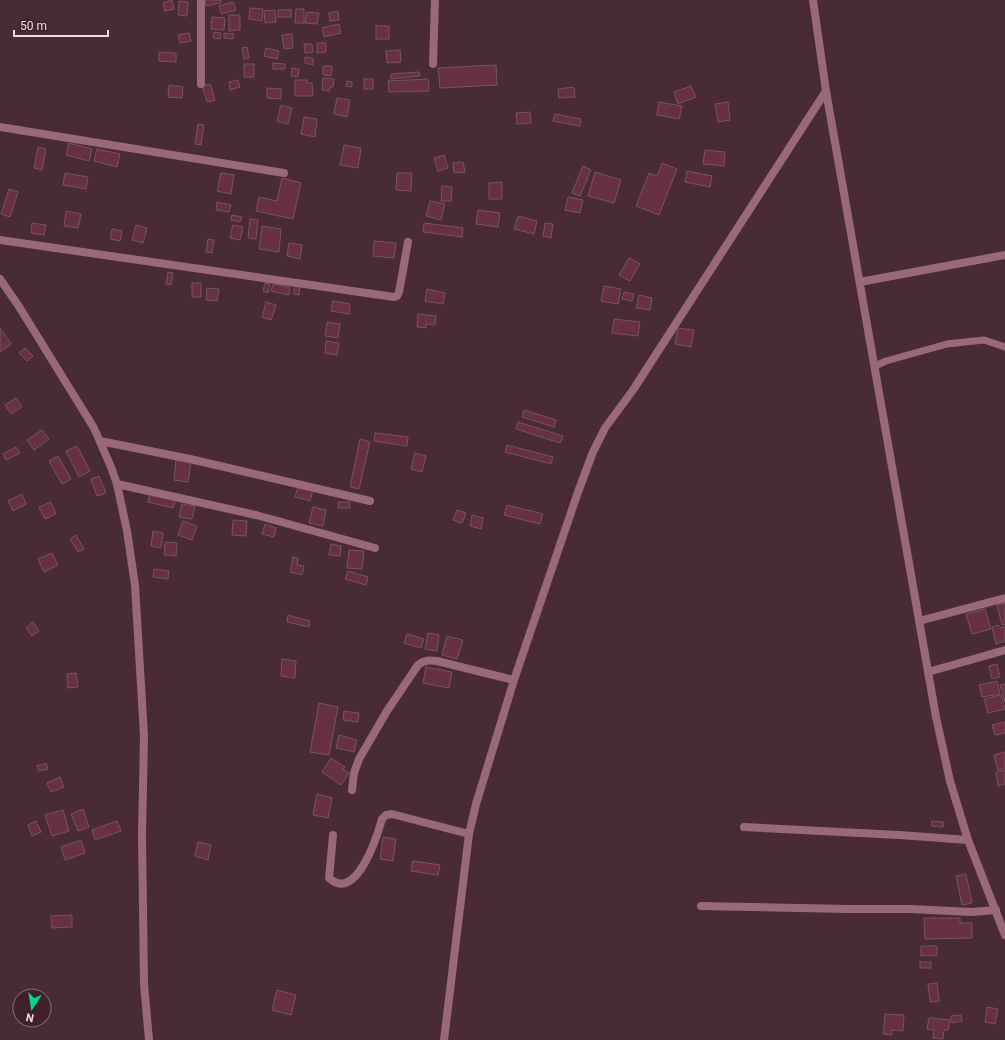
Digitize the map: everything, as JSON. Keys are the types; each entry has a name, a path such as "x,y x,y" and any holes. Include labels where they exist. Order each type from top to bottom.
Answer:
{"street":[{"path":"201,0 201,84"},
{"path":"433,64 435,0"},
{"path":"813,0 826,91 936,716 950,781 968,840 1005,935"},
{"path":"444,1040 469,834 476,804 514,680 593,452 605,428 633,390 826,91"},
{"path":"0,127 284,173"},
{"path":"0,240 394,298 399,292 408,242"},
{"path":"860,282 1005,255"},
{"path":"0,279 18,305 94,428 117,484 127,531 135,585 144,736 142,835 144,984 149,1040"},
{"path":"100,441 190,459 370,501"},
{"path":"117,484 256,515 375,548"},
{"path":"920,621 1005,598"},
{"path":"928,672 1005,650"},
{"path":"352,790 354,773 359,759 387,711 418,665 422,662 430,660 437,661 514,680"},
{"path":"333,835 329,878 340,884 349,882 361,870 369,856 382,819 386,815 392,814 469,834"},
{"path":"744,827 968,840"},
{"path":"701,906 910,909 972,912 996,910"}],"lane":[{"path":"875,366 886,361 947,344 984,340 1005,347"}],"building":[{"path":"172,0 174,9 165,11 163,3"},
{"path":"205,0 221,0 221,3 206,6"},
{"path":"179,1 188,2 187,16 178,15"},
{"path":"233,2 236,10 222,14 219,6"},
{"path":"250,8 263,9 262,21 249,19"},
{"path":"296,9 304,9 304,23 295,23"},
{"path":"275,10 276,22 265,23 264,11"},
{"path":"278,10 291,10 291,17 278,17"},
{"path":"338,11 339,20 330,21 329,13"},
{"path":"307,12 319,13 317,24 305,23"},
{"path":"229,15 240,15 240,30 229,31"},
{"path":"212,17 225,18 224,30 211,29"},
{"path":"339,24 341,33 324,37 322,28"},
{"path":"376,26 389,26 389,39 376,39"},
{"path":"214,32 221,33 220,39 213,38"},
{"path":"189,33 191,41 180,43 178,35"},
{"path":"224,33 234,34 233,39 224,38"},
{"path":"292,34 293,48 284,49 282,35"},
{"path":"317,43 326,43 326,52 317,53"},
{"path":"304,44 312,44 313,52 305,53"},
{"path":"247,47 249,58 244,59 242,48"},
{"path":"266,48 279,51 277,59 264,56"},
{"path":"400,50 401,62 387,63 386,51"},
{"path":"159,52 176,53 176,62 159,61"},
{"path":"305,57 313,58 313,65 305,63"},
{"path":"273,63 285,64 285,69 273,69"},
{"path":"244,64 254,64 254,77 244,77"},
{"path":"496,65 497,85 440,88 438,68"},
{"path":"323,66 332,66 331,76 323,75"},
{"path":"292,68 299,69 298,77 291,76"},
{"path":"419,72 420,76 391,79 391,74"},
{"path":"323,78 334,79 333,87 330,87 329,91 322,90"},
{"path":"364,79 373,79 373,89 364,89"},
{"path":"428,79 429,91 389,92 388,81"},
{"path":"238,80 240,87 230,90 229,82"},
{"path":"295,80 307,80 307,83 312,83 313,96 295,96"},
{"path":"347,81 352,82 352,87 346,86"},
{"path":"210,84 215,100 207,102 202,86"},
{"path":"169,85 183,87 182,98 168,97"},
{"path":"691,86 696,97 678,104 674,92"},
{"path":"574,87 575,97 559,98 558,89"},
{"path":"267,88 281,89 281,99 267,98"},
{"path":"337,98 350,100 347,117 334,114"},
{"path":"659,102 682,106 679,119 657,115"},
{"path":"728,102 730,120 718,122 715,104"},
{"path":"281,105 292,108 288,124 277,121"},
{"path":"530,112 531,123 517,124 516,113"},
{"path":"555,114 581,119 580,126 553,121"},
{"path":"304,117 317,119 315,137 301,134"},
{"path":"198,124 204,125 201,145 195,144"},
{"path":"69,143 92,149 89,161 66,155"},
{"path":"344,145 361,148 358,168 340,165"},
{"path":"38,147 46,149 42,170 34,168"},
{"path":"97,149 120,154 117,167 94,161"},
{"path":"705,150 725,152 724,166 703,164"},
{"path":"444,155 448,168 438,171 434,158"},
{"path":"463,162 465,172 454,173 453,163"},
{"path":"662,163 677,169 659,215 636,206 649,173 657,176"},
{"path":"583,166 591,170 580,196 572,193"},
{"path":"687,171 712,176 710,187 685,182"},
{"path":"595,172 621,180 614,203 588,196"},
{"path":"65,173 88,177 86,189 63,185"},
{"path":"221,173 234,175 231,194 217,191"},
{"path":"397,173 412,173 411,191 396,190"},
{"path":"282,178 301,183 293,219 256,211 259,197 277,201"},
{"path":"502,182 502,199 489,199 489,183"},
{"path":"442,186 452,187 451,201 441,201"},
{"path":"9,189 18,192 10,217 1,214"},
{"path":"568,197 583,200 580,213 565,210"},
{"path":"430,201 445,204 441,220 426,216"},
{"path":"217,202 231,205 229,212 216,210"},
{"path":"478,210 500,213 498,227 476,224"},
{"path":"66,211 81,214 78,228 64,226"},
{"path":"232,215 242,217 240,222 231,220"},
{"path":"518,216 537,221 534,234 514,229"},
{"path":"250,219 258,220 256,239 248,238"},
{"path":"32,223 46,225 44,235 31,233"},
{"path":"424,223 463,228 462,237 423,232"},
{"path":"545,223 553,224 551,238 543,236"},
{"path":"136,225 147,228 143,243 132,240"},
{"path":"233,225 243,227 240,240 230,238"},
{"path":"262,226 281,229 279,252 259,249"},
{"path":"112,229 122,231 120,241 110,239"},
{"path":"208,239 214,240 212,253 206,252"},
{"path":"374,241 396,243 394,258 373,256"},
{"path":"289,243 302,245 300,259 287,256"},
{"path":"629,258 640,264 630,281 619,275"},
{"path":"168,272 173,273 171,285 166,284"},
{"path":"192,283 201,283 201,297 192,297"},
{"path":"265,283 270,284 268,293 263,291"},
{"path":"273,284 290,287 289,295 271,291"},
{"path":"294,286 300,286 299,295 294,294"},
{"path":"604,286 621,289 618,304 601,301"},
{"path":"207,288 219,289 217,301 206,300"},
{"path":"427,289 445,293 443,304 425,301"},
{"path":"624,292 634,294 632,301 622,299"},
{"path":"639,295 652,298 650,310 636,308"},
{"path":"333,301 350,304 349,314 331,311"},
{"path":"266,302 276,305 271,320 262,317"},
{"path":"418,314 436,316 435,325 426,324 426,328 417,327"},
{"path":"614,319 640,322 638,336 612,333"},
{"path":"327,322 340,324 338,338 325,336"},
{"path":"0,328 11,344 0,352"},
{"path":"678,328 694,330 691,347 675,344"},
{"path":"326,341 339,343 337,355 325,353"},
{"path":"25,348 33,356 27,361 19,353"},
{"path":"16,398 22,407 11,414 5,405"},
{"path":"524,410 556,420 554,427 522,417"},
{"path":"518,422 563,436 560,443 516,429"},
{"path":"42,430 49,439 34,450 27,440"},
{"path":"375,433 408,437 407,446 374,441"},
{"path":"360,439 370,442 359,489 350,487"},
{"path":"507,445 553,457 551,464 505,452"},
{"path":"77,446 90,471 79,477 66,451"},
{"path":"16,447 20,453 6,460 3,454"},
{"path":"415,453 426,456 422,472 411,469"},
{"path":"58,456 71,479 62,484 49,461"},
{"path":"176,460 191,462 188,482 174,480"},
{"path":"99,476 106,493 97,496 91,479"},
{"path":"298,486 313,490 310,501 295,497"},
{"path":"150,493 176,499 173,508 148,502"},
{"path":"22,494 26,504 13,511 8,501"},
{"path":"51,502 56,514 45,519 39,507"},
{"path":"338,502 350,502 350,508 338,508"},
{"path":"182,504 195,506 192,519 179,517"},
{"path":"507,505 543,514 540,524 504,515"},
{"path":"313,507 326,510 323,526 309,523"},
{"path":"457,510 466,513 462,523 453,520"},
{"path":"472,515 483,518 481,529 470,526"},
{"path":"233,520 247,521 246,536 232,535"},
{"path":"183,521 197,526 192,540 178,535"},
{"path":"265,524 276,528 274,537 262,534"},
{"path":"153,531 163,533 161,548 151,546"},
{"path":"76,535 84,549 78,552 70,539"},
{"path":"165,542 177,543 176,556 164,555"},
{"path":"331,544 341,546 340,556 329,555"},
{"path":"349,550 364,551 362,569 347,568"},
{"path":"52,553 58,565 44,572 38,559"},
{"path":"293,557 298,558 297,565 304,566 302,575 290,572"},
{"path":"154,569 169,571 168,579 153,577"},
{"path":"348,571 368,577 366,585 345,579"},
{"path":"1005,603 1005,624 1002,625 997,605"},
{"path":"985,609 991,629 972,634 966,614"},
{"path":"288,615 310,621 309,627 287,622"},
{"path":"33,622 39,631 32,636 26,628"},
{"path":"999,625 1001,628 1005,627 1005,641 996,644 992,627"},
{"path":"428,633 439,635 437,651 425,649"},
{"path":"407,634 424,639 421,648 404,643"},
{"path":"447,636 463,640 457,659 442,655"},
{"path":"282,659 296,661 295,678 281,676"},
{"path":"997,664 1000,677 992,679 989,666"},
{"path":"426,667 452,672 449,688 423,683"},
{"path":"76,673 78,687 68,688 67,674"},
{"path":"997,681 1000,694 982,697 979,685"},
{"path":"1005,684 1005,702 1000,685"},
{"path":"1001,695 1005,709 988,713 984,699"},
{"path":"319,703 338,707 329,755 310,752"},
{"path":"344,711 359,713 358,722 343,720"},
{"path":"1005,722 1005,733 995,735 992,725"},
{"path":"339,735 357,740 354,752 336,748"},
{"path":"1005,752 1005,768 998,770 994,755"},
{"path":"331,758 345,767 343,769 349,773 341,785 322,772"},
{"path":"46,763 48,769 39,771 37,766"},
{"path":"1005,770 1005,784 998,786 996,772"},
{"path":"60,777 64,787 51,792 47,783"},
{"path":"317,794 332,798 328,818 313,815"},
{"path":"83,809 89,827 78,831 71,814"},
{"path":"63,810 69,831 52,836 45,815"},
{"path":"36,821 41,832 32,836 28,825"},
{"path":"117,821 121,831 95,840 92,830"},
{"path":"932,821 944,822 943,827 931,826"},
{"path":"383,837 396,839 393,861 380,859"},
{"path":"81,840 85,853 65,860 61,847"},
{"path":"198,842 211,845 208,860 195,856"},
{"path":"413,861 440,865 438,875 411,871"},
{"path":"966,874 972,903 962,905 956,876"},
{"path":"72,915 72,927 52,928 51,916"},
{"path":"924,918 960,918 960,923 972,923 972,938 925,939"},
{"path":"921,946 937,946 937,955 921,956"},
{"path":"920,962 931,962 931,968 920,968"},
{"path":"937,983 939,1001 930,1002 928,984"},
{"path":"277,990 296,995 291,1015 272,1010"},
{"path":"987,1007 998,1009 995,1024 985,1022"},
{"path":"885,1014 904,1015 903,1031 892,1030 892,1035 883,1034"},
{"path":"961,1015 962,1021 952,1023 951,1016"},
{"path":"929,1018 950,1020 948,1030 944,1030 943,1039 933,1038 934,1030 927,1029"}]}
